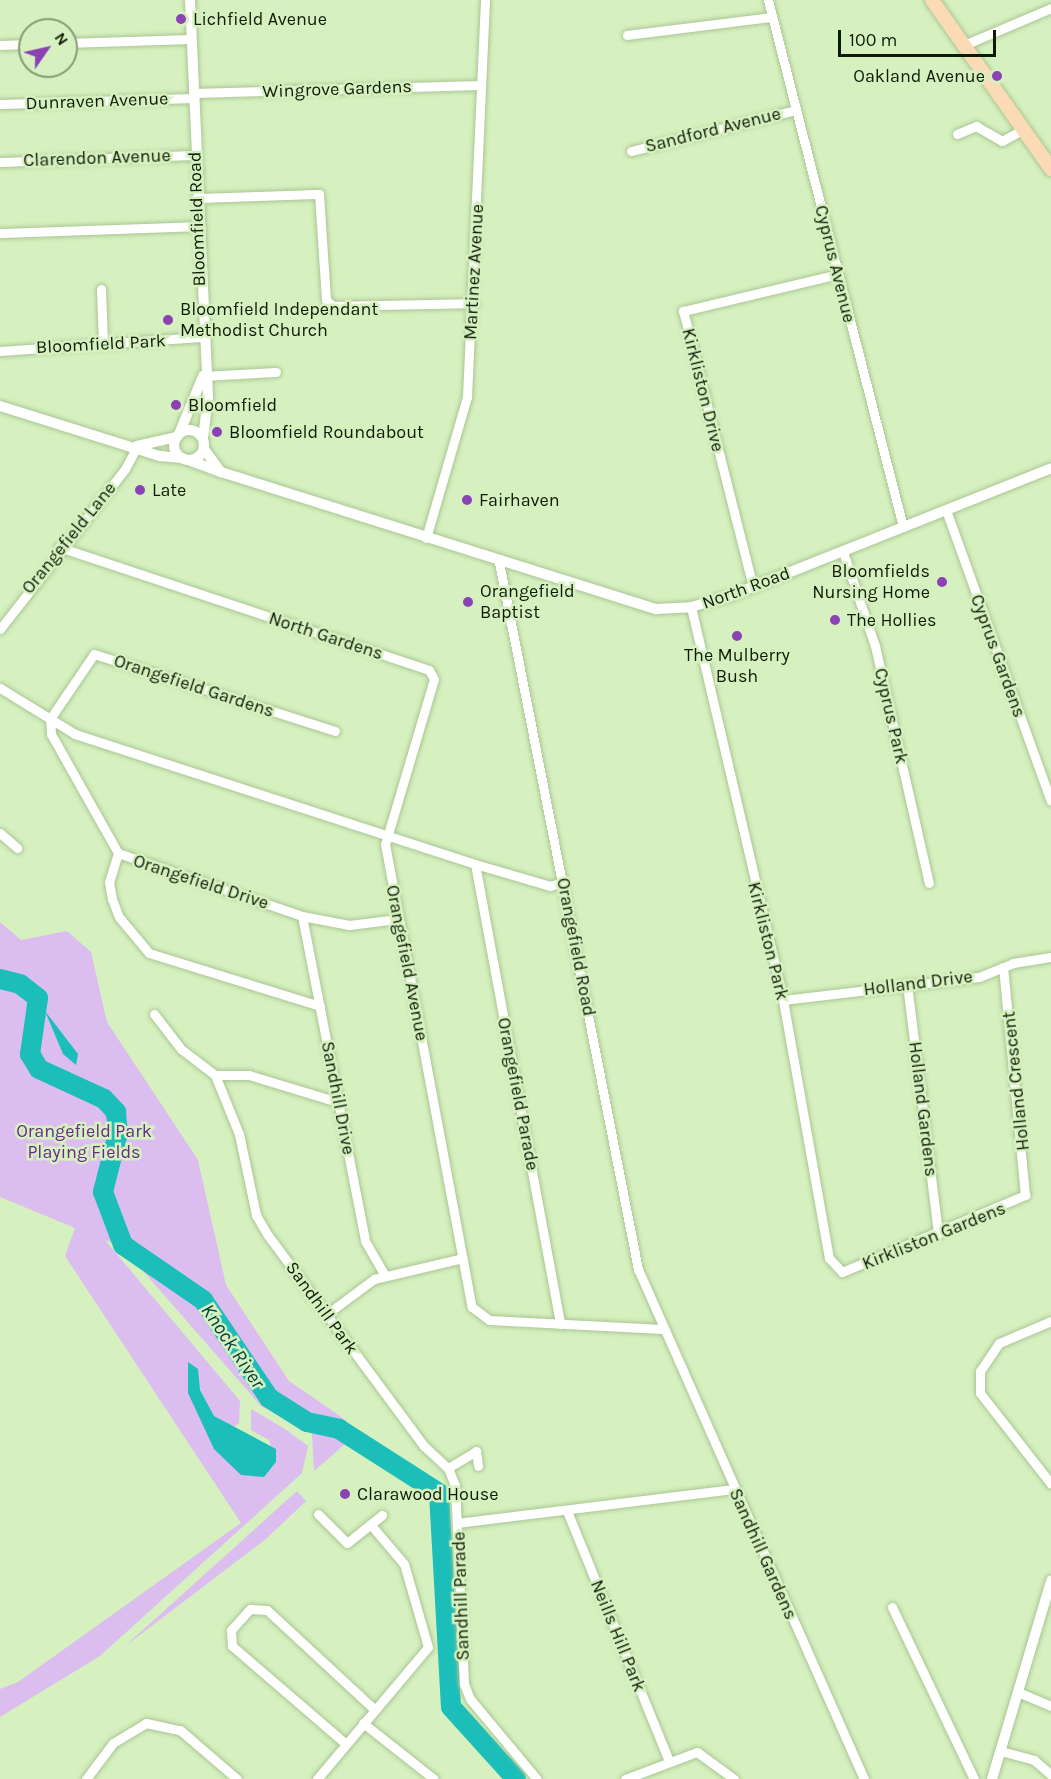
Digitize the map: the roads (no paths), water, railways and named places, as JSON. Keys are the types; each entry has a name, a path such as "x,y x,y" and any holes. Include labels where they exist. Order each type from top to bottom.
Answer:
{"main road":[{"path":"932,0 1024,129 1046,150 1051,169"}],"street":[{"name":"Bloomfield Road","path":"190,0 201,337 203,376 208,398 203,443"},
{"name":"Martinez Avenue","path":"426,538 466,397 474,303 485,0"},
{"name":"Cyprus Avenue","path":"768,0 903,527"},
{"path":"964,45 1051,8"},
{"path":"627,35 772,17"},
{"path":"78,43 191,39"},
{"path":"0,45 18,44"},
{"name":"Wingrove Gardens","path":"193,96 481,86"},
{"name":"Dunraven Avenue","path":"0,104 193,96"},
{"name":"Sandford Avenue","path":"631,151 796,110"},
{"path":"957,134 976,126 1002,141 1024,129"},
{"name":"Clarendon Avenue","path":"0,162 195,155"},
{"path":"196,198 319,194 326,300 333,306 474,303"},
{"path":"0,233 197,226"},
{"name":"Kirkliston Drive","path":"753,587 683,311 838,274"},
{"path":"101,289 103,343"},
{"name":"Bloomfield Park","path":"0,351 201,337"},
{"path":"185,459 176,450 178,435 203,376 276,372"},
{"path":"0,407 185,459 221,472"},
{"path":"137,446 192,430 221,472"},
{"path":"185,459 203,443"},
{"name":"Orangefield Lane","path":"0,629 59,547 125,469 137,446"},
{"name":"North Road","path":"221,472 621,602 657,609 691,607 753,587 1051,468"},
{"name":"Cyprus Gardens","path":"946,510 1051,801"},
{"name":"North Gardens","path":"59,547 429,670 434,679 385,834"},
{"name":"Cyprus Park","path":"843,552 875,646 929,883"},
{"name":"Orangefield Road","path":"499,562 630,1235 662,1329"},
{"name":"Kirkliston Park","path":"691,607 783,999 829,1258 842,1272"},
{"name":"Orangefield Gardens","path":"50,719 94,654 335,731"},
{"path":"0,688 75,734 475,864 549,886 563,882"},
{"name":"Orangefield Drive","path":"50,719 51,735 118,853 302,916 349,925 398,919"},
{"path":"0,833 17,848"},
{"name":"Orangefield Avenue","path":"385,834 398,919 463,1258 478,1315 561,1324 662,1329"},
{"path":"118,853 109,882 112,899 119,917 149,953 320,1006"},
{"name":"Orangefield Parade","path":"475,864 561,1324"},
{"name":"Sandhill Drive","path":"302,916 365,1241 385,1275"},
{"name":"Holland Drive","path":"783,999 979,977 1003,967 1051,957"},
{"name":"Holland Crescent","path":"1003,967 1026,1196"},
{"name":"Holland Gardens","path":"907,984 938,1234"},
{"path":"154,1014 181,1049 215,1075 249,1075 338,1102"},
{"name":"Sandhill Park","path":"215,1075 239,1134 256,1215 424,1446 448,1468"},
{"name":"Kirkliston Gardens","path":"842,1272 1026,1196"},
{"path":"327,1314 385,1275 463,1258"},
{"path":"1051,1321 999,1343 980,1371 980,1393 1051,1484"},
{"name":"Sandhill Gardens","path":"662,1329 864,1779"},
{"path":"457,1523 448,1468 476,1451 478,1466"},
{"name":"Sandhill Parade","path":"537,1779 470,1699 464,1684 457,1523 735,1489"},
{"name":"Neills Hill Park","path":"567,1511 669,1761"},
{"path":"318,1514 347,1543 382,1515"},
{"path":"317,1779 428,1647 404,1564 371,1525"},
{"path":"992,1779 1051,1581"},
{"path":"892,1607 974,1779"},
{"path":"346,1744 232,1646 231,1630 250,1609 267,1610 375,1710"},
{"path":"1018,1692 1051,1706"},
{"path":"86,1779 113,1743 146,1723 180,1730 237,1779"},
{"path":"363,1724 434,1779"},
{"path":"1001,1750 1034,1760 1051,1775"},
{"path":"625,1779 669,1761 702,1752 734,1779"}],"water":[{"path":"45,1011 78,1054 76,1065 63,1054"},
{"path":"188,1362 198,1369 200,1390 214,1416 276,1449 276,1462 264,1477 241,1475 214,1449 188,1393"}],"waterway":[{"name":"Knock River","path":"0,979 20,984 38,998 30,1054 39,1069 104,1099 116,1112 118,1133 103,1192 123,1245 203,1300 269,1398 307,1422 339,1429 439,1493 451,1707 516,1779"}],"place":[{"name":"Lichfield Avenue","path":"181,19"},
{"name":"Oakland Avenue","path":"997,76"},
{"name":"Bloomfield Independant Methodist Church","path":"168,320"},
{"name":"Bloomfield","path":"176,405"},
{"name":"Bloomfield Roundabout","path":"217,432"},
{"name":"Late","path":"140,490"},
{"name":"Fairhaven","path":"467,500"},
{"name":"Bloomfields Nursing Home","path":"942,582"},
{"name":"Orangefield Baptist","path":"468,602"},
{"name":"The Hollies","path":"835,620"},
{"name":"The Mulberry Bush","path":"737,636"},
{"name":"Clarawood House","path":"345,1494"}],"park label":[{"name":"Orangefield Park Playing Fields","path":"84,1142"}]}
